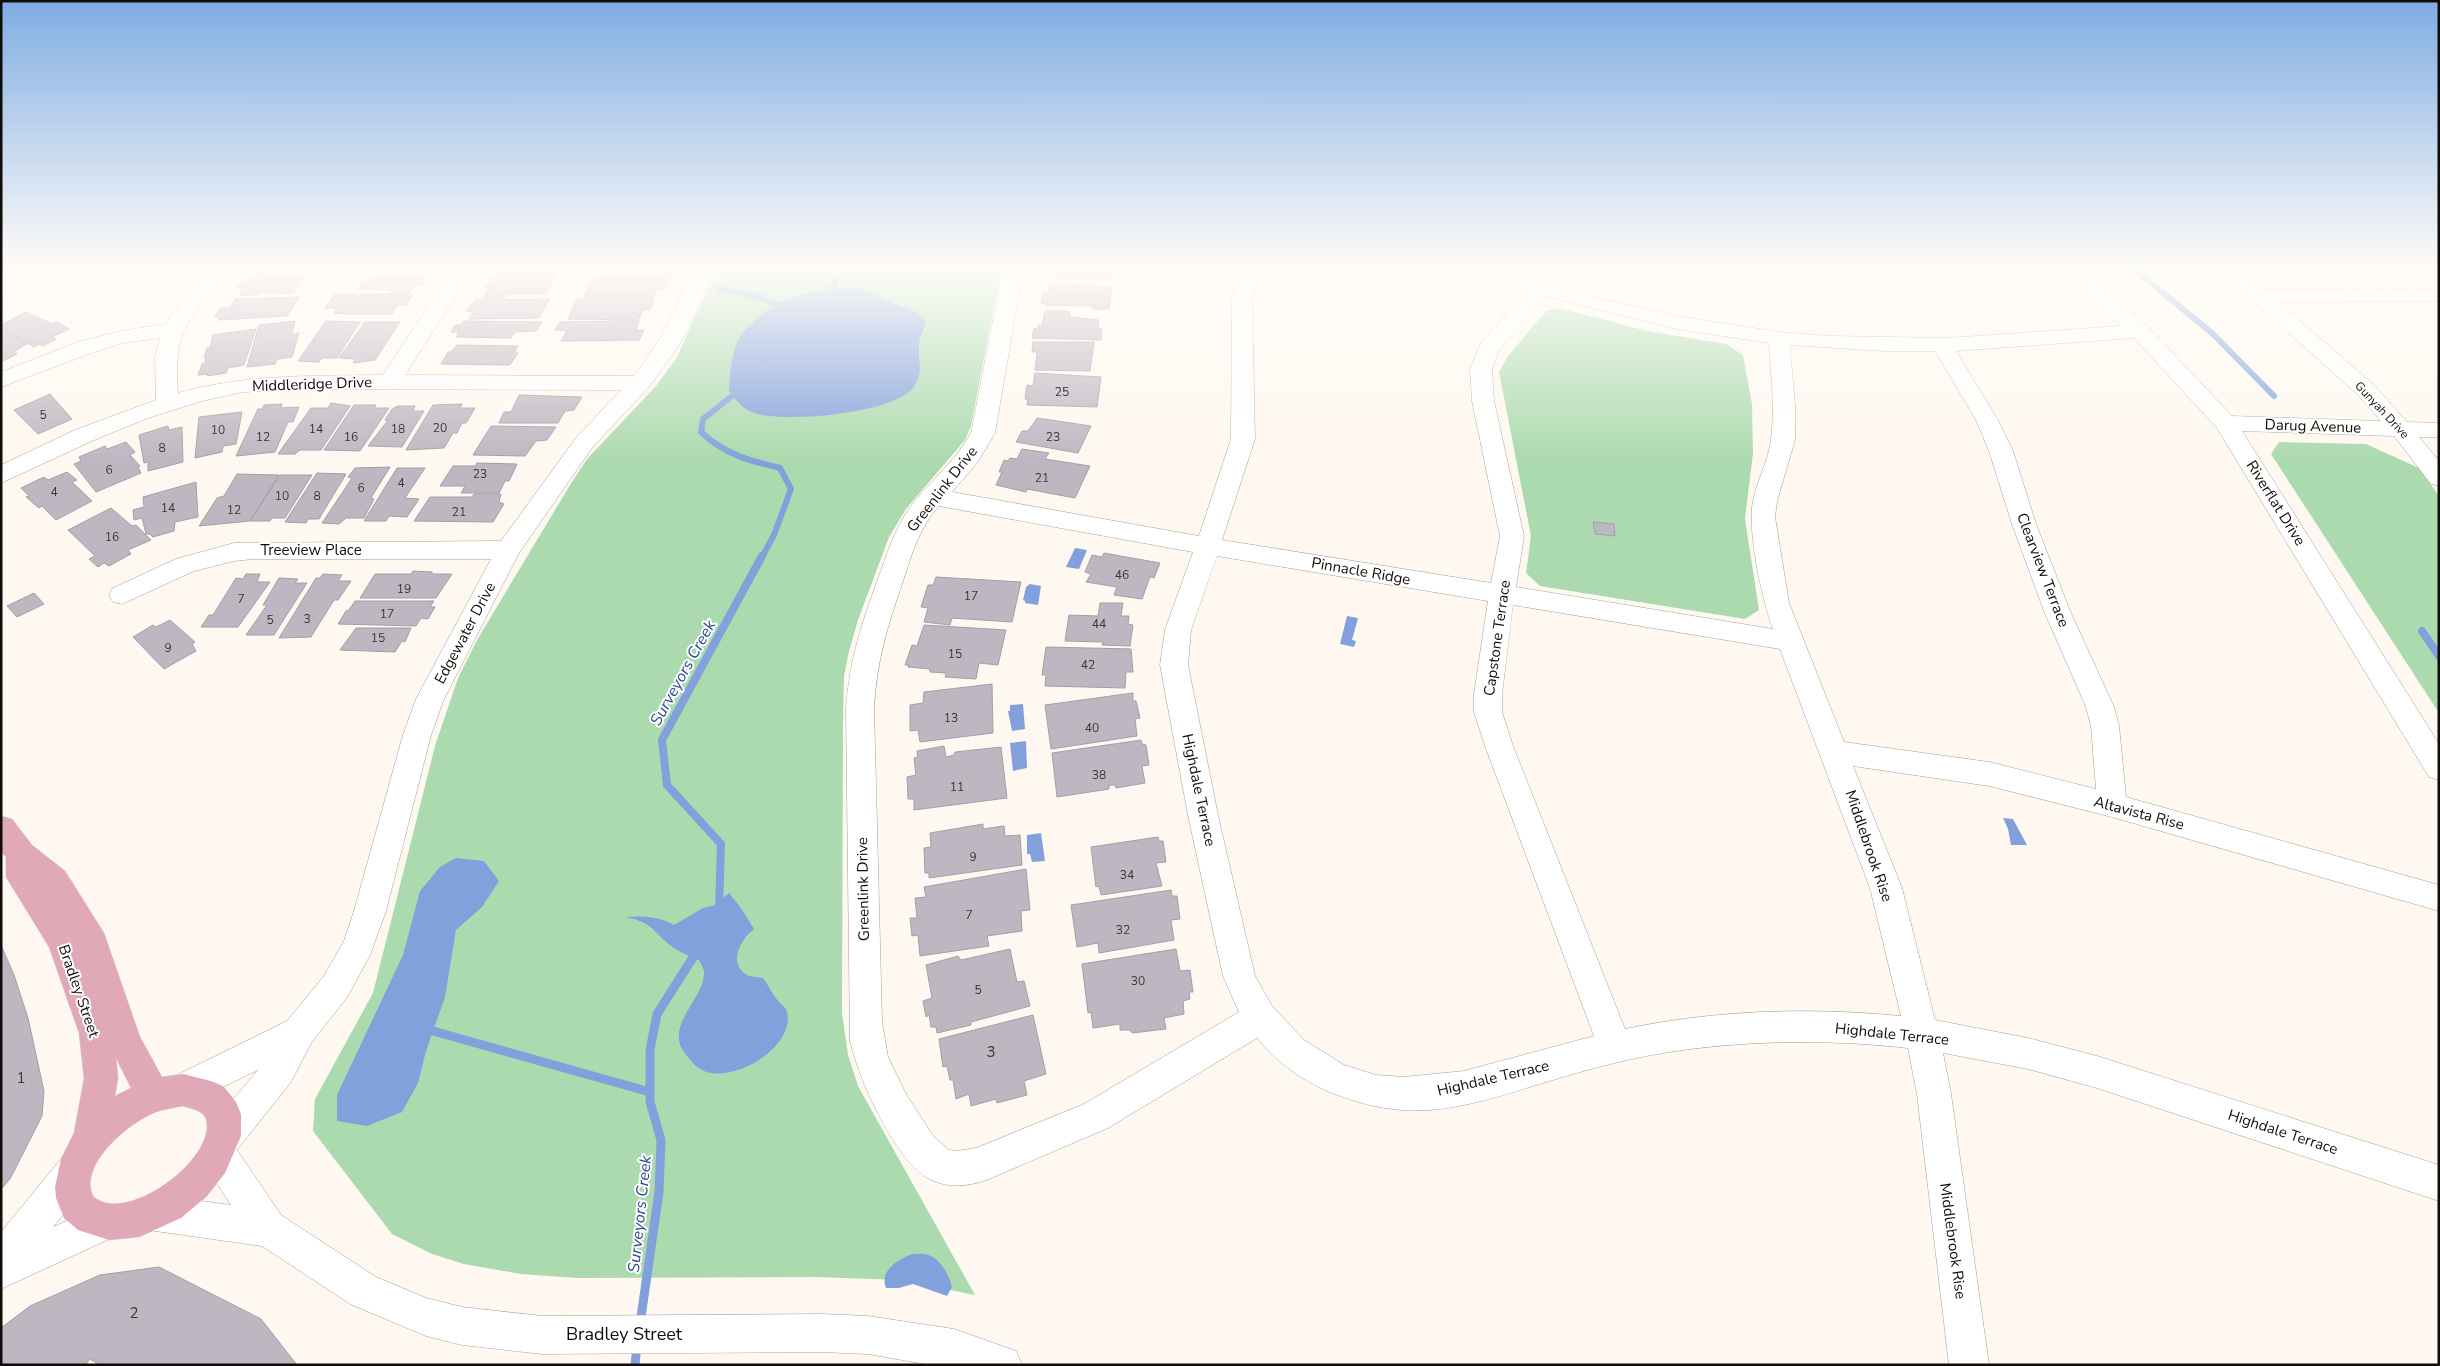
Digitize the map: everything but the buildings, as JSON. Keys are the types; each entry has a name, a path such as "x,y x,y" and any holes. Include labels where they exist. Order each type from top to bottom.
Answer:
{"main road":[{"name":"Bradley Street","path":"11,841 54,880 93,943 125,1042 168,1093"},
{"name":"Bradley Street","path":"11,841 21,877 63,941 96,1033 101,1078 91,1140"},
{"path":"168,1093 201,1093 215,1101 224,1123 220,1146 193,1187 155,1213 129,1222 105,1222 84,1214 77,1206 73,1196 74,1172 91,1140 126,1109 168,1093"}],"street":[{"path":"1,380 57,357 95,345 126,336 152,333"},
{"path":"168,403 166,355 173,333"},
{"path":"389,382 421,333"},
{"name":"Edgewater Drive","path":"220,1146 279,1071 298,1032 336,986 359,945 370,911 417,735 430,699 508,550 584,443 640,383 663,353 675,333"},
{"name":"Greenlink Drive","path":"1001,333 983,433 968,458 913,522 901,549 870,638 861,686 866,1034 877,1073 905,1124 921,1148 938,1164 961,1168 976,1166 1096,1116 1260,1018"},
{"name":"Highdale Terrace","path":"1242,333 1243,439 1178,630 1175,643 1174,665 1204,820 1239,976 1260,1018 1280,1041 1314,1065 1355,1085 1378,1091 1426,1093 1456,1089 1615,1047 1739,1028 1844,1028 1922,1034 2002,1048 2084,1068 2439,1183"},
{"name":"Capstone Terrace","path":"1502,333 1489,348 1481,369 1482,402 1512,536 1488,694 1492,728 1615,1047"},
{"path":"1736,333 1778,338 1882,345 1942,344 2127,333"},
{"name":"Riverflat Drive","path":"2140,333 2226,423 2439,769"},
{"name":"Gunyah Drive","path":"2301,333 2365,389 2401,429 2439,478"},
{"name":"Middlebrook Rise","path":"1778,338 1784,406 1783,440 1765,501 1763,517 1776,603 1886,888 1922,1034 1934,1094 1969,1365"},
{"name":"Clearview Terrace","path":"1942,344 1987,420 2001,452 2024,524 2057,610 2100,707 2105,726 2112,805"},
{"name":"Middleridge Drive","path":"1,475 101,427 168,403 229,388 284,384 389,382 640,383"},
{"name":"Darug Avenue","path":"2226,423 2439,430"},
{"name":"Pinnacle Ridge","path":"933,497 1208,546 1790,641"},
{"name":"Treeview Place","path":"122,595 185,564 220,553 253,550 508,550"},
{"name":"Altavista Rise","path":"1835,752 1989,774 2112,805 2439,898"},
{"name":"Edgewater Drive","path":"168,1093 298,1032"},
{"name":"Bradley Street","path":"220,1146 268,1228 363,1291 426,1316 462,1326 542,1334 756,1334 821,1332 899,1338 954,1349 1002,1365"},
{"path":"1,1262 74,1172"},
{"name":"Bradley Street","path":"155,1213 268,1228"},
{"path":"1,1270 105,1222"}],"green space":[{"path":"688,333 989,333 971,426 965,440 906,509 889,537 858,620 849,651 844,677 843,722 842,1013 848,1055 858,1086 975,1295 901,1280 815,1277 577,1278 521,1274 464,1264 432,1254 392,1234 313,1131 315,1099 373,993 435,746 458,678 477,640 587,459 656,386 677,357"},
{"path":"1528,333 1658,333 1726,344 1743,355 1752,404 1753,453 1745,519 1759,610 1745,619 1540,586 1526,573 1531,536 1499,372 1508,356"},
{"path":"2279,442 2366,444 2419,468 2439,496 2439,713 2271,454"}],"water":[{"path":"742,333 922,333 919,344 920,367 918,377 913,388 901,397 862,410 837,414 789,417 754,413 746,409 729,391 733,355"},
{"path":"1075,548 1087,550 1079,569 1066,567"},
{"path":"1030,584 1041,586 1038,605 1025,603 1023,600 1026,587"},
{"path":"1347,616 1358,618 1352,640 1356,641 1354,647 1340,644"},
{"path":"1023,704 1025,729 1012,731 1008,711 1010,711 1010,705"},
{"path":"1026,741 1027,768 1013,771 1010,743"},
{"path":"2003,818 2013,819 2027,845 2011,845 2008,829"},
{"path":"1041,833 1045,861 1032,862 1030,854 1027,854 1027,835"},
{"path":"456,858 484,861 499,881 482,907 456,930 445,997 426,1051 418,1083 402,1112 367,1126 337,1121 337,1095 403,955 420,891 440,867"},
{"path":"729,893 754,929 749,933 738,951 738,964 747,975 763,978 775,997 786,1009 787,1026 781,1039 771,1051 758,1061 727,1073 712,1073 696,1066 684,1052 679,1042 682,1022 702,983 704,971 699,960 669,945 649,926 625,917 650,917 674,925 703,908 715,905"},
{"path":"912,1254 926,1254 941,1264 947,1273 952,1287 947,1296 913,1284 899,1288 886,1288 885,1276 887,1271 901,1259"}],"waterway":[{"path":"2212,333 2274,396"},
{"name":"Surveyors Creek","path":"732,396 703,419 701,432 719,446 738,456 780,468 791,489 774,535 762,557"},
{"name":"Surveyors Creek","path":"719,910 721,844 667,785 662,740 762,556"},
{"path":"2422,631 2439,656"},
{"name":"Surveyors Creek","path":"650,1092 650,1050 657,1014 699,948"},
{"path":"433,1031 650,1092"},
{"name":"Surveyors Creek","path":"640,1324 659,1192 661,1140 650,1102 650,1092"},
{"name":"Surveyors Creek","path":"635,1365 637,1345"}]}
